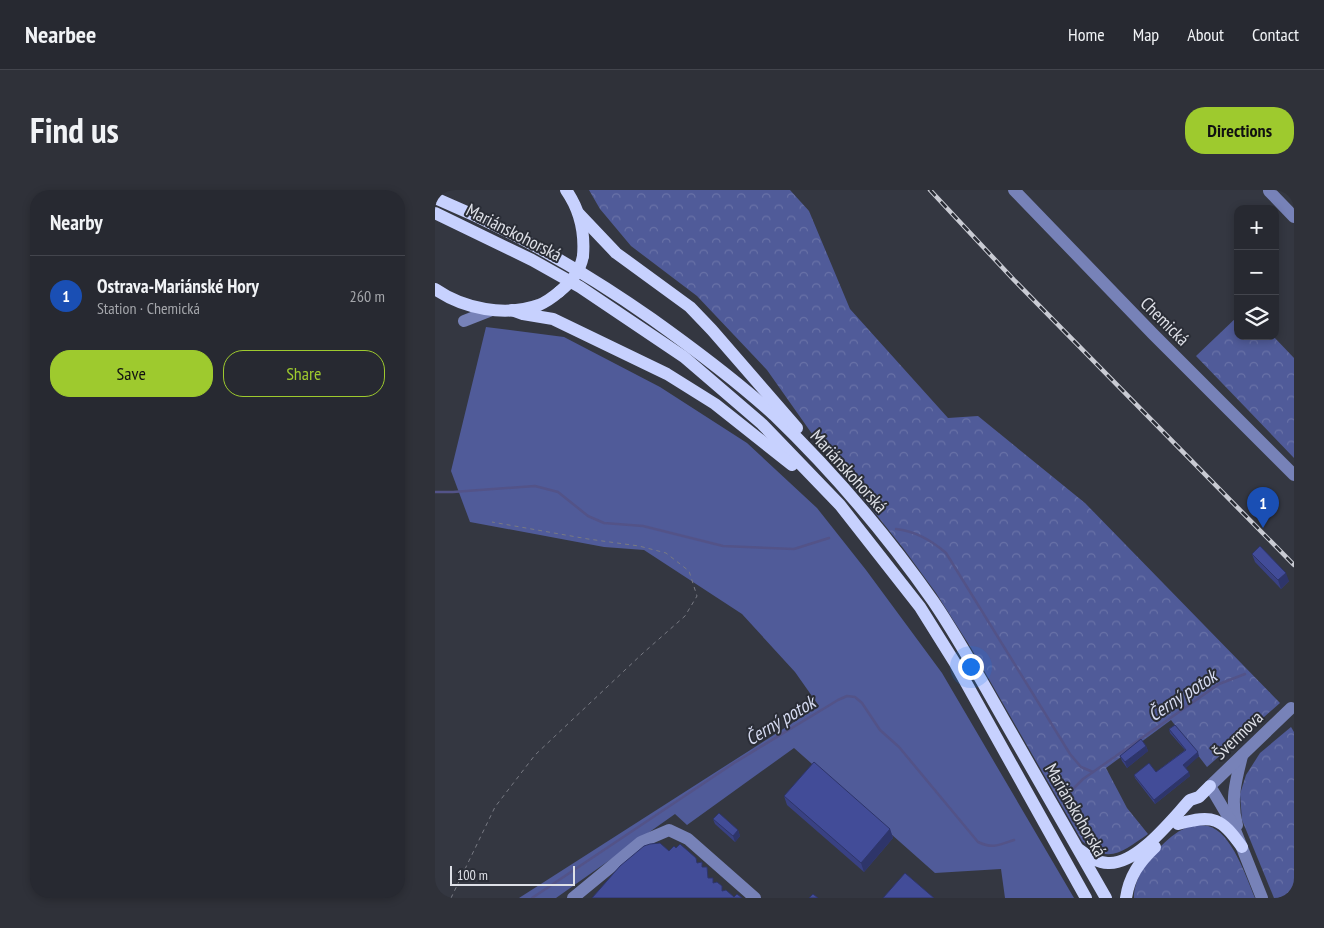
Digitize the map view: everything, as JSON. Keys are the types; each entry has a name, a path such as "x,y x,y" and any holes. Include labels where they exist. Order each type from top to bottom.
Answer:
{"main road":[{"path":"566,190 579,214 616,253 690,307 712,330 804,437 829,472"},
{"name":"Mariánskohorská","path":"435,198 461,209 537,248 621,297 696,350 773,414 829,472 883,535 933,602 967,655 1106,898"},
{"name":"Mariánskohorská","path":"435,213 532,260 580,287 685,357 762,424 840,505 919,607 950,655 1085,897"},
{"path":"435,289 475,307 492,310 512,310 539,305 559,292 574,278 579,269 583,256 583,234 579,214"},
{"path":"512,310 523,314 553,319 667,374 715,404 764,441 840,505"},
{"path":"1078,848 1093,859 1101,862 1111,863 1126,859 1146,845 1191,800 1199,797 1210,786"},
{"path":"1126,898 1130,882 1145,856 1196,806 1199,797"},
{"path":"1179,824 1198,819 1220,822 1228,828 1242,846"}],"street":[{"path":"1270,190 1294,217"},
{"name":"Chemická","path":"1017,191 1153,334 1294,475"},
{"path":"464,321 492,310"},
{"name":"Švermova","path":"1210,786 1291,708"},
{"path":"1242,756 1233,790 1233,801 1234,814 1242,846"},
{"path":"1210,786 1233,825 1263,898"},
{"path":"573,898 641,842 669,830 689,839 755,898"}],"path":[{"path":"451,898 495,807 535,755 685,616 697,596 689,572 666,553 639,546 492,522"}],"green space":[{"path":"589,190 790,190 809,211 850,309 948,418 978,416 1085,503 1280,703 1207,767 1171,720 1106,768 1127,808 1148,834 1131,846 1116,853 1100,853 1092,849 1082,841 971,648 936,593 903,548 834,465 767,370 697,296 631,246 600,209"},
{"path":"1234,320 1234,340 1277,340 1294,358 1294,458 1196,356"},
{"path":"486,327 564,337 660,387 747,443 817,508 866,570 942,673 1074,898 1005,898 1001,869 935,873 794,748 687,825 675,814 556,898 519,898 819,706 795,672 742,614 644,550 604,547 470,522 451,471"},
{"path":"1291,727 1294,732 1294,898 1274,898 1242,820 1240,794 1246,775 1260,753"},
{"path":"1192,825 1208,826 1217,830 1224,837 1237,856 1255,898 1134,898 1137,880 1147,862 1175,834"}],"building":[{"path":"1260,546 1286,573 1278,580 1252,554"},
{"path":"1175,725 1198,752 1183,765 1189,772 1154,800 1134,775 1149,763 1156,772 1186,750 1169,729"},
{"path":"1141,739 1146,746 1125,762 1120,756"},
{"path":"814,762 890,829 861,863 784,796"},
{"path":"719,813 738,830 733,836 713,819"},
{"path":"660,843 669,851 674,846 676,848 680,844 696,858 697,863 702,862 702,867 707,867 708,878 713,878 713,883 717,882 722,886 722,891 726,890 734,897 737,894 742,898 592,898 620,866 644,846"},
{"path":"905,873 934,898 883,898"},
{"path":"813,894 818,898 809,898"}],"waterway":[{"path":"435,492 535,486 558,492 588,516 604,523 643,526 723,546 794,549 829,538"},
{"path":"896,529 923,537 946,553 1070,754 1081,767 1093,772"},
{"name":"Černý potok","path":"1065,797 1083,779 1219,684 1245,674"},
{"name":"Černý potok","path":"532,898 734,763 847,696 855,697 862,703 880,730 899,747 978,842 992,846 1014,840"}],"railway":[{"path":"930,190 1014,280 1294,565"}],"place":[{"name":"Ostrava-Mariánské Hory","path":"1263,528"}]}
